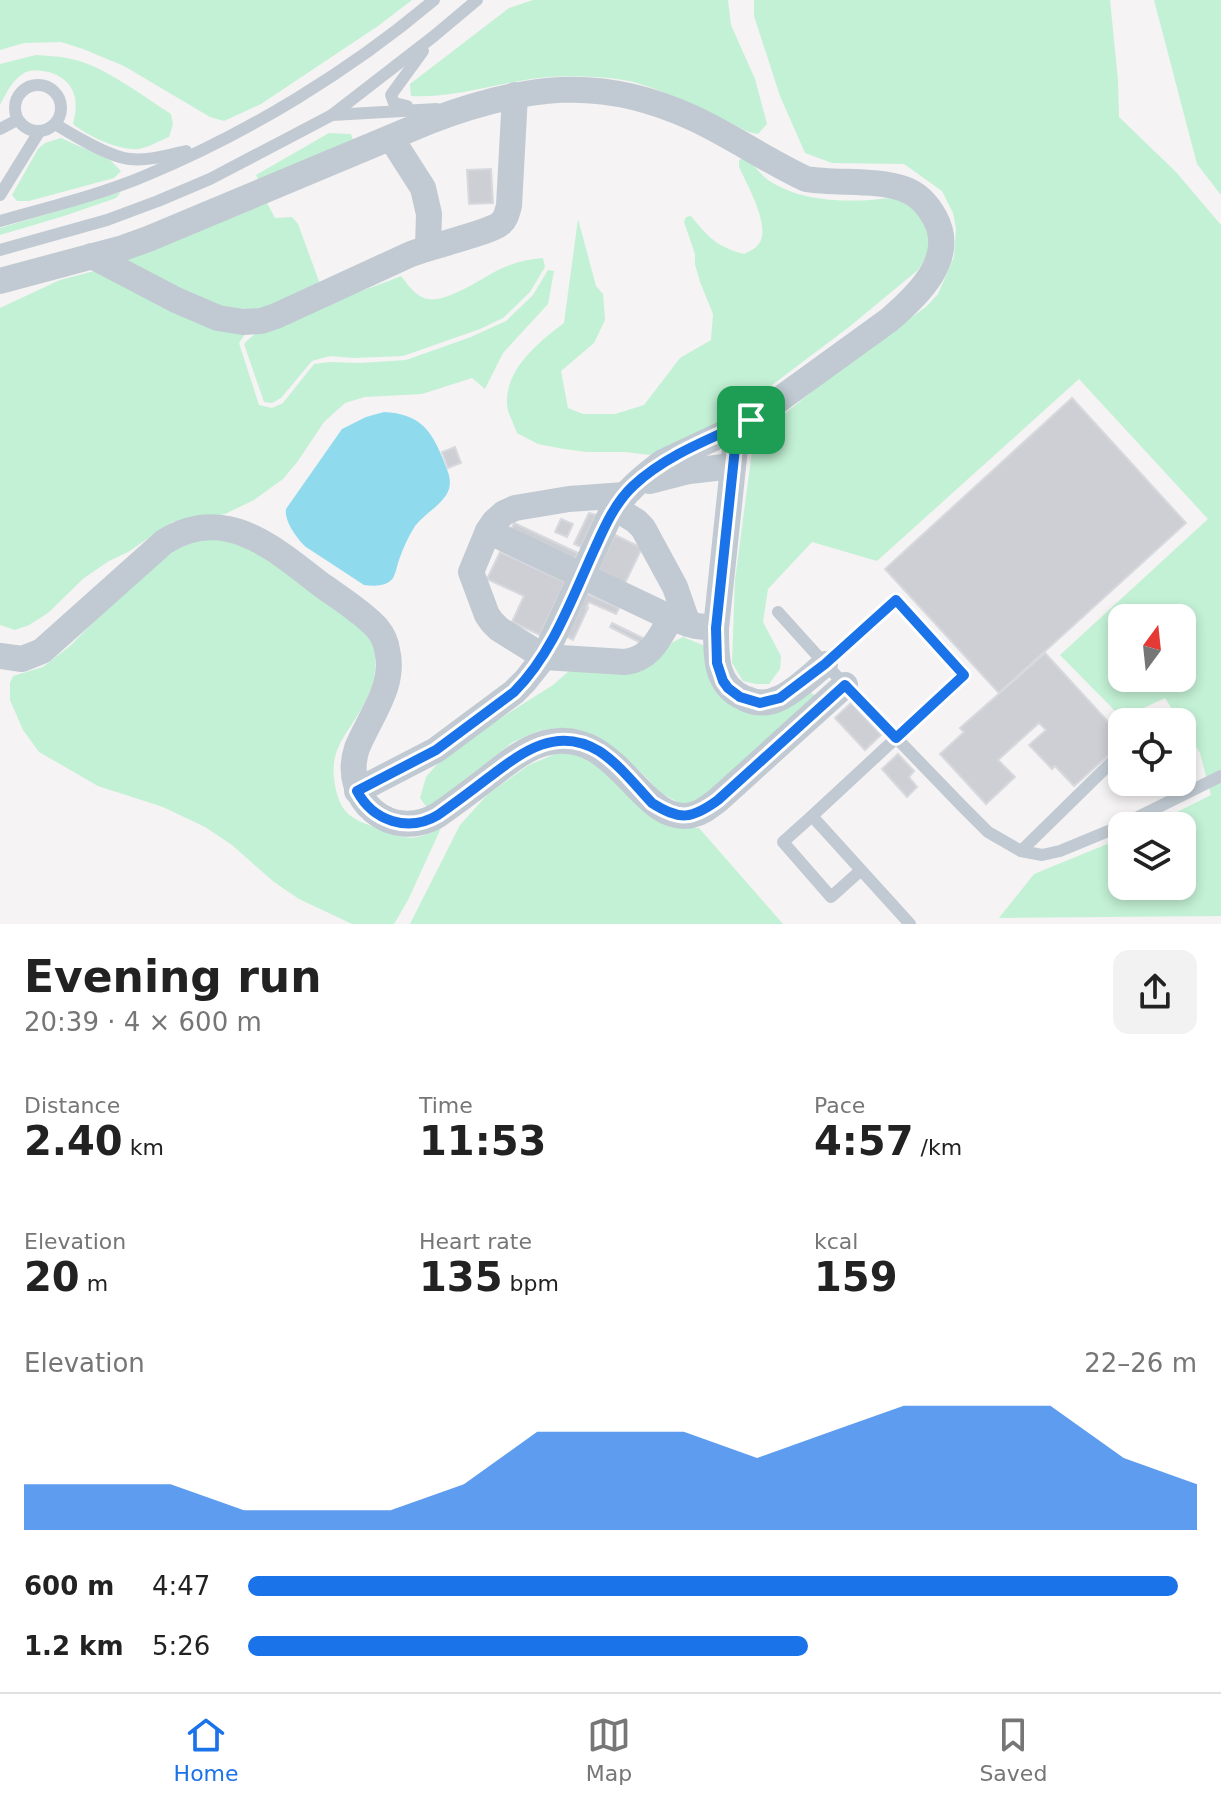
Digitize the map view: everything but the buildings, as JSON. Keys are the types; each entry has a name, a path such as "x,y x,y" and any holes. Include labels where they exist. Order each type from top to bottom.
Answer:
{"street":[{"path":"0,281 148,239 468,107 549,90 595,89 656,103 692,117 806,179 891,185 918,196 931,211 940,227 940,256 930,278 919,292 889,320 751,420 663,462 624,496 544,657 514,692 436,750 357,791"},
{"path":"92,256 225,321 261,321 276,316 428,248 499,225 509,206 515,95"},
{"path":"391,138 423,188 429,214 428,248"},
{"path":"0,296 46,268"},
{"path":"751,420 738,437 733,466 716,628 717,663 728,688 749,701 760,703 780,698 825,664"},
{"path":"680,621 638,659 625,662 544,657 499,629 487,615 471,572 488,531 499,516 515,508 569,499 624,496 689,471 733,466"},
{"path":"624,496 675,587 680,621"},
{"path":"0,656 22,659 42,651 178,533 207,526 243,533 277,552 356,609 383,636 389,672 381,699 354,756 353,774 357,791 366,806 382,817 412,824 438,815 525,752 545,743 567,741 599,751 660,808 672,814 689,816 718,800 845,685"},
{"path":"488,531 680,621 716,628"}],"lane":[{"path":"0,221 110,189 209,146 270,114 355,60 434,0"},
{"path":"0,252 107,220 158,201 210,179 332,115 477,0"},
{"path":"426,109 394,103 391,95 434,36"},
{"path":"44,85 61,102 55,124 39,132 26,129 17,120 14,105 28,86 44,85"},
{"path":"332,115 468,107"},
{"path":"0,129 17,120"},
{"path":"55,124 125,159 149,159 209,146"},
{"path":"0,195 39,132"},
{"path":"825,664 896,600 964,675 783,842 831,897 860,871"},
{"path":"778,612 988,832 1021,851 1042,855 1060,851 1118,827 1221,776"},
{"path":"1021,851 1108,766"},
{"path":"812,816 910,924"}],"green space":[{"path":"0,0 412,0 261,104 224,121 210,117 124,66 61,42 24,43 0,50"},
{"path":"533,0 728,0 731,25 755,79 767,124 758,134 754,133 658,90 630,81 606,78 542,78 456,93 411,96 410,84 509,8"},
{"path":"754,0 1110,0 1119,117 1176,172 1221,225 1221,916 999,918 1034,874 1108,844 1108,900 1196,900 1196,812 1177,812 1211,795 1196,747 1196,708 1171,708 1165,698 1144,708 1112,708 1060,655 1108,611 1108,692 1196,692 1196,604 1116,604 1208,519 1079,379 877,561 812,542 768,589 763,622 781,656 780,669 769,684 756,684 743,681 732,663 735,580 753,444 820,385 927,306 938,294 954,257 956,229 953,213 942,191 904,164 832,163 805,153 780,96 754,16"},
{"path":"1154,0 1221,0 1221,195 1197,164"},
{"path":"36,55 80,61 121,81 171,114 173,124 169,137 143,148 131,149 104,142 87,133 73,124 76,107 70,86 49,72 34,70 24,73 0,105 0,64"},
{"path":"329,133 351,134 353,140 260,183 256,175"},
{"path":"61,138 110,160 121,171 114,178 29,201 17,201 12,195 38,149"},
{"path":"746,157 768,180 805,196 844,201 895,198 908,202 922,218 930,251 918,270 849,327 704,436 659,456 564,449 538,444 517,433 507,407 508,390 526,357 564,323 578,219 596,286 603,294 605,320 594,343 561,371 568,408 583,414 615,414 644,405 680,358 711,340 713,314 700,282 684,222 686,217 691,216 714,240 744,254 757,246 762,235 760,215 739,167 739,160"},
{"path":"121,192 116,198 0,235 0,228"},
{"path":"266,201 275,218 292,217 298,224 320,284 272,305 248,311 215,308 122,259"},
{"path":"543,258 545,267 530,292 503,318 403,356 330,356 312,361 281,398 272,403 264,402 244,344 267,327 401,276 424,298 441,298 510,265"},
{"path":"102,269 248,330 239,343 259,405 272,408 283,403 314,364 406,360 506,321 533,295 548,270 554,271 548,304 503,353 485,389 472,378 422,394 365,397 345,403 324,422 283,479 254,500 225,514 172,522 84,578 48,613 15,630 0,625 0,308 60,280"},
{"path":"191,539 241,539 371,634 375,664 372,685 341,742 334,763 339,799 351,816 397,835 418,837 442,826 394,924 352,924 299,899 205,827 163,807 98,786 39,752 23,730 10,700 13,676 43,667 70,646 167,548"},
{"path":"683,637 703,645 721,691 802,697 811,693 818,697 702,800 691,804 679,803 661,793 618,752 599,739 581,730 557,728 538,731 513,742 428,809 420,798 426,777 439,762 569,671 644,669 673,642"},
{"path":"555,754 574,754 592,762 655,818 667,824 699,828 783,924 410,924 460,825 488,794 529,765"}],"water":[{"path":"384,412 406,416 428,431 443,459 450,485 443,499 412,530 393,578 376,586 364,585 306,547 289,524 286,509 342,429"}],"route":[{"path":"751,420 741,432 735,448 716,628 717,663 728,688 749,701 760,703 780,698 825,664 896,600 964,675 896,738 845,685 718,800 689,816 679,816 660,808 599,751 567,741 545,743 514,758 425,822 399,823 382,817 366,806 357,791 436,750 525,681 544,657 611,513 632,487 663,462 751,420"}]}
